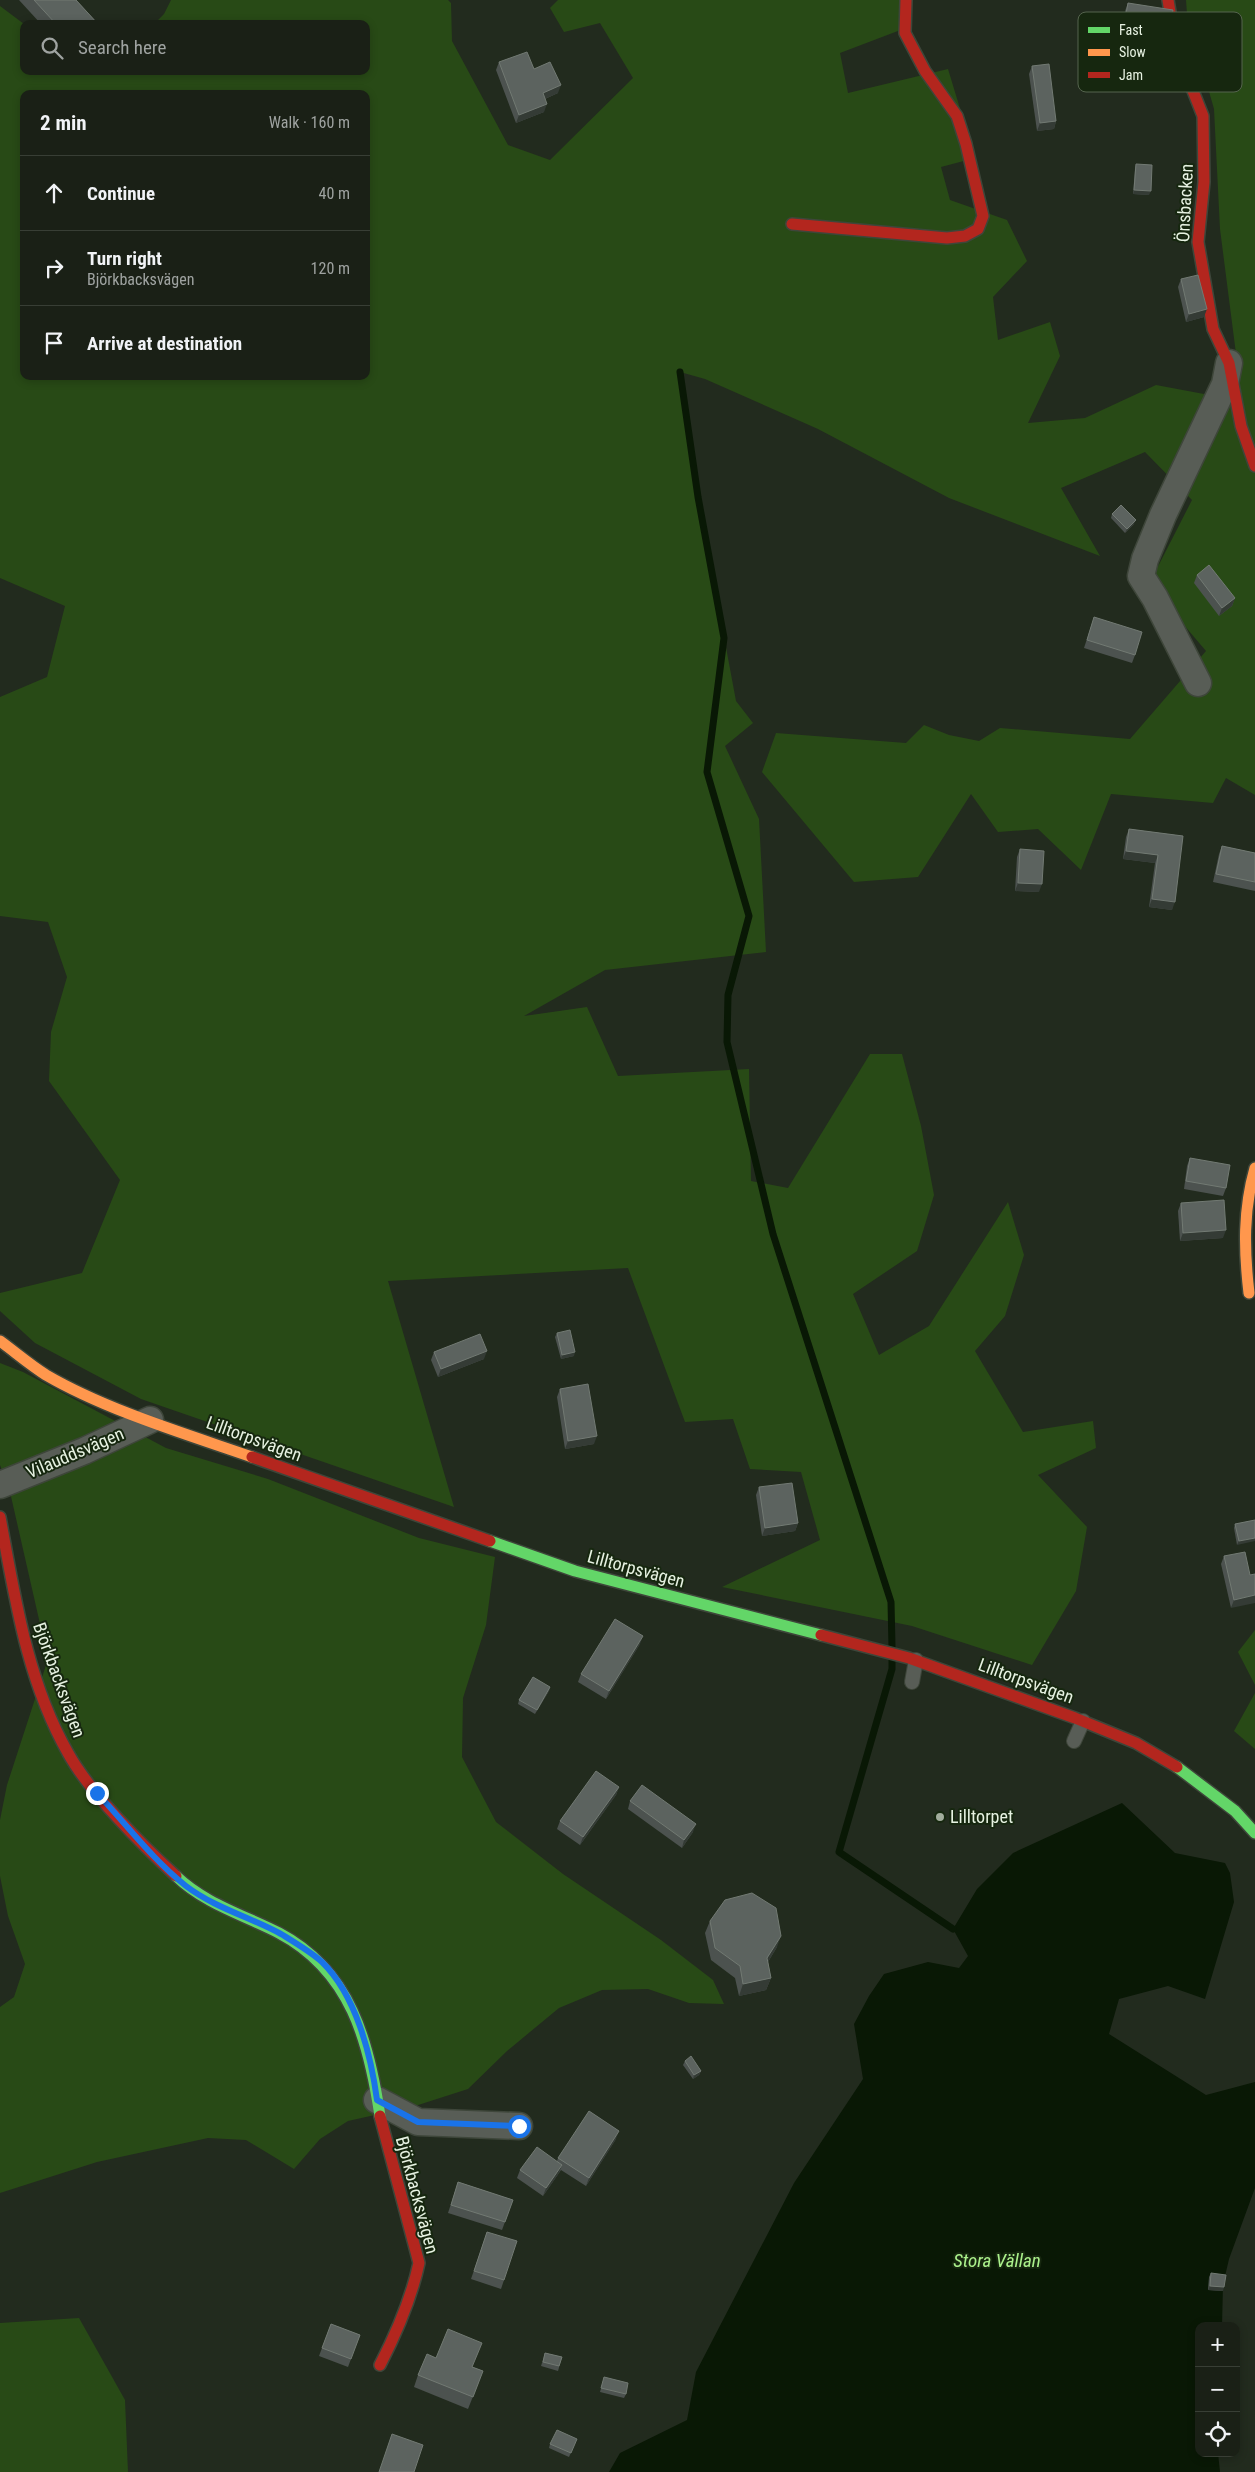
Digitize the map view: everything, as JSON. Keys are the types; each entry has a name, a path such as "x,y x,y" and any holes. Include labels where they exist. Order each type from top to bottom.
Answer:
{"street":[{"path":"792,224 947,238 965,236 978,229 983,216 966,144 957,116 925,71 905,33 906,0"},
{"name":"Önsbacken","path":"1193,92 1203,116 1205,135 1204,182 1198,242 1213,329 1229,363 1242,426 1255,466"},
{"path":"1198,683 1155,598 1141,576 1145,559 1163,515 1225,384 1229,363"},
{"path":"1249,1293 1244,1255 1243,1226 1255,1168"},
{"name":"Lilltorpsvägen","path":"0,1341 53,1378 150,1420 575,1571 916,1660 1083,1721 1136,1743 1168,1760 1235,1811 1255,1833"},
{"name":"Vilauddsvägen","path":"0,1485 84,1451 150,1420"},
{"name":"Björkbacksvägen","path":"0,1517 20,1627 48,1713 63,1746 97,1793 158,1860 187,1886 214,1903 281,1934 320,1961 330,1971 342,1989 361,2030 372,2068 381,2126 419,2263 414,2287 399,2327 380,2365"},
{"path":"377,2100 418,2122 519,2126"}],"lane":[{"path":"912,1682 916,1660"},
{"path":"1074,1741 1083,1721"}],"green space":[{"path":"171,0 448,0 451,3 452,41 508,145 550,160 633,78 600,23 564,32 550,8 558,0 908,0 911,26 840,53 848,93 948,69 975,158 941,167 950,200 1007,220 1027,261 993,297 998,340 1050,322 1060,356 1028,423 1085,418 1156,385 1204,394 1240,385 1220,229 1214,109 1209,92 1242,92 1242,12 1187,12 1186,0 1255,0 1255,795 1226,778 1213,803 1111,794 1081,870 1038,829 998,832 971,794 918,877 854,882 762,772 776,733 906,743 924,725 949,735 979,741 1000,728 1130,739 1206,651 1149,584 1192,500 1145,452 1061,488 1100,556 949,498 818,429 705,379 680,372 698,497 736,701 753,723 725,746 759,819 766,952 605,970 524,1016 587,1007 618,1076 749,1069 751,1181 788,1188 870,1054 902,1054 921,1126 934,1195 917,1251 853,1294 879,1355 929,1326 1008,1202 1024,1255 1005,1316 975,1351 1023,1432 1093,1421 1096,1448 1038,1475 1087,1527 1076,1591 1032,1665 912,1626 722,1587 820,1540 801,1472 750,1469 733,1419 685,1422 628,1268 388,1281 454,1507 141,1399 35,1343 0,1311 0,1293 82,1273 120,1180 49,1081 51,1032 67,977 48,922 0,916 0,697 47,677 65,606 0,578 0,6 20,21 20,75 370,75 370,20 158,20 164,14"},
{"path":"0,1363 23,1372 166,1448 268,1479 419,1538 495,1557 486,1625 463,1698 462,1757 496,1822 563,1874 661,1940 713,1980 724,2004 689,2003 648,1989 602,1990 559,2008 507,2051 468,2089 415,2106 348,2121 320,2139 294,2169 246,2140 208,2138 97,2162 0,2193 0,2007 14,1997 25,1964 8,1916 0,1876 0,1820 7,1785 48,1659 10,1492 0,1465"},
{"path":"1255,1630 1255,1685 1238,1652"},
{"path":"1255,1693 1255,1749 1234,1731"},
{"path":"79,2318 125,2400 128,2472 0,2472 0,2323"}],"water":[{"name":"Stora Vällan","path":"1122,1803 1175,1853 1225,1863 1230,1873 1234,1902 1205,1999 1168,1986 1119,1999 1109,2034 1206,2095 1255,2082 1255,2188 1229,2259 1223,2285 1222,2322 1195,2322 1195,2457 1218,2457 1220,2472 609,2472 620,2453 687,2420 696,2372 794,2183 863,2079 854,2024 869,1996 884,1974 928,1962 959,1968 968,1956 953,1929 977,1889 1013,1853"}],"building":[{"path":"34,0 76,0 94,20 52,20"},
{"path":"1128,3 1173,10 1173,12 1126,12"},
{"path":"527,52 534,69 550,62 561,85 543,93 547,104 519,115 499,62"},
{"path":"1049,64 1056,121 1040,123 1032,66"},
{"path":"1136,164 1152,165 1151,191 1134,190"},
{"path":"1198,275 1207,309 1189,314 1181,279"},
{"path":"1121,505 1136,520 1127,529 1112,514"},
{"path":"1209,565 1235,598 1222,608 1197,575"},
{"path":"1094,617 1142,632 1135,655 1087,640"},
{"path":"1129,829 1183,836 1175,902 1152,899 1158,855 1126,851"},
{"path":"1222,846 1255,853 1255,882 1216,874"},
{"path":"1020,849 1044,851 1042,884 1018,883"},
{"path":"1190,1158 1230,1165 1226,1188 1186,1181"},
{"path":"1224,1200 1226,1230 1183,1233 1181,1203"},
{"path":"570,1330 575,1352 562,1355 557,1333"},
{"path":"480,1334 487,1351 441,1369 434,1352"},
{"path":"588,1384 597,1436 568,1441 560,1389"},
{"path":"792,1483 798,1523 765,1528 759,1487"},
{"path":"1255,1520 1255,1538 1239,1541 1235,1524"},
{"path":"1245,1552 1250,1575 1255,1574 1255,1595 1234,1600 1224,1556"},
{"path":"615,1619 643,1636 609,1691 581,1674"},
{"path":"533,1677 550,1687 537,1710 519,1700"},
{"path":"596,1771 619,1787 583,1837 560,1821"},
{"path":"642,1785 696,1824 684,1840 630,1801"},
{"path":"752,1893 776,1908 781,1936 767,1958 771,1978 743,1984 740,1966 715,1948 710,1921 725,1900"},
{"path":"691,2056 701,2071 694,2075 685,2061"},
{"path":"589,2111 619,2131 589,2178 558,2158"},
{"path":"537,2147 562,2165 546,2188 520,2170"},
{"path":"458,2182 513,2200 505,2222 451,2205"},
{"path":"487,2232 517,2241 504,2280 474,2271"},
{"path":"1211,2273 1226,2275 1224,2287 1210,2286"},
{"path":"331,2324 360,2335 351,2359 322,2348"},
{"path":"448,2329 482,2343 472,2367 483,2371 473,2397 418,2375 427,2354 436,2358"},
{"path":"545,2353 562,2357 559,2366 543,2362"},
{"path":"604,2377 628,2383 626,2394 601,2388"},
{"path":"557,2430 577,2439 571,2453 550,2444"},
{"path":"392,2434 423,2445 414,2472 379,2472"}],"waterway":[{"path":"680,372 698,497 724,638 707,772 749,916 728,995 727,1042 773,1234 891,1602 892,1647"},
{"path":"892,1660 892,1669 839,1852 953,1929"}],"traffic: fast":[{"path":"490,1541 575,1571 821,1635"},
{"path":"1177,1767 1235,1811 1255,1833"},
{"path":"176,1876 187,1886 212,1902 279,1933 304,1949 324,1967 340,1988 362,2036 370,2062 380,2116"}],"traffic: slow":[{"path":"1249,1293 1246,1230 1248,1199 1255,1168"},
{"path":"0,1341 28,1363 69,1388 120,1410 252,1457"}],"traffic: jam":[{"path":"792,224 947,238 965,236 978,229 983,216 966,144 957,116 925,71 905,33 906,0"},
{"path":"1168,0 1170,12"},
{"path":"1193,92 1203,116 1204,182 1198,242 1213,329 1229,363 1241,426 1255,466"},
{"path":"252,1457 490,1541"},
{"path":"0,1517 24,1638 32,1668 54,1726 68,1753 89,1785 133,1834 176,1876"},
{"path":"821,1635 909,1658 1075,1718 1136,1743 1177,1767"},
{"path":"380,2116 419,2263 403,2316 380,2365"}],"place":[{"name":"Lilltorpet","path":"940,1817"}],"route":[{"path":"97,1793 158,1860 187,1886 214,1903 281,1934 320,1961 330,1971 342,1989 361,2030 372,2068 377,2100 418,2122 519,2126"}]}
